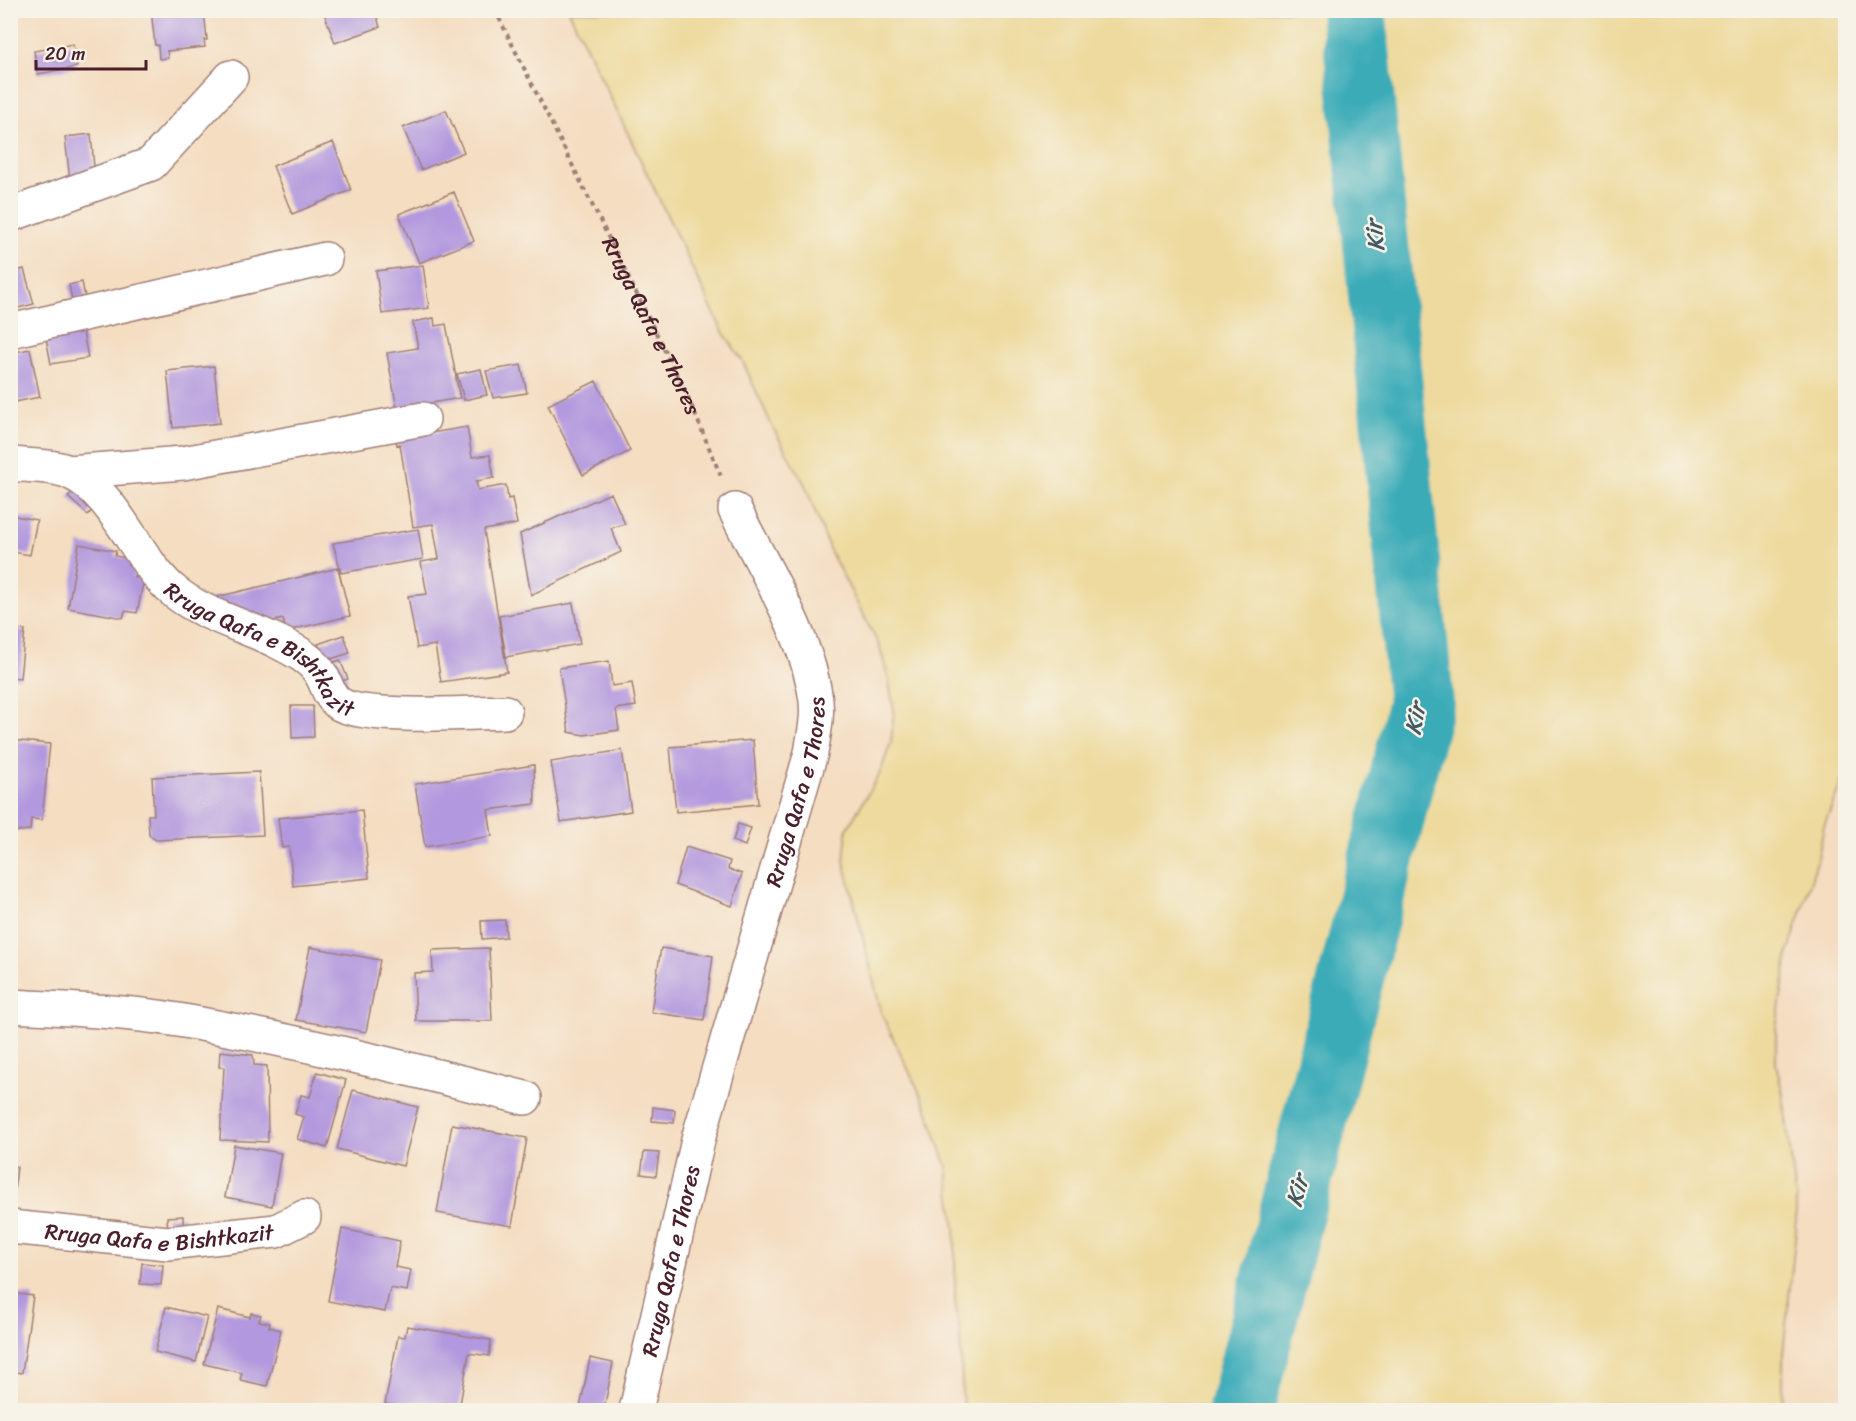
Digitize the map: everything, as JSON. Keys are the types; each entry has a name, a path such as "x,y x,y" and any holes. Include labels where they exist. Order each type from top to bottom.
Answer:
{"street":[{"path":"10,215 151,164 231,77"},
{"path":"10,331 325,259"},
{"name":"Rruga Qafa e Bishtkazit","path":"10,464 69,472 183,463 423,418"},
{"name":"Rruga Qafa e Bishtkazit","path":"69,472 99,494 147,563 171,589 210,613 275,641 305,657 321,675 330,697 341,705 359,710 396,713 505,712"},
{"name":"Rruga Qafa e Thores","path":"636,1410 699,1136 811,753 816,716 816,695 803,648 735,510"},
{"path":"10,1006 93,1010 178,1020 399,1066 525,1098"},
{"name":"Rruga Qafa e Bishtkazit","path":"10,1227 168,1243 276,1231 304,1217"}],"path":[{"name":"Rruga Qafa e Thores","path":"495,10 688,397 735,510"}],"sand":[{"path":"569,11 1845,11 1846,770 1824,826 1818,858 1788,954 1776,1029 1776,1064 1783,1095 1796,1197 1796,1229 1783,1355 1783,1410 963,1410 960,1333 955,1300 955,1229 947,1167 926,1106 882,1015 844,861 847,829 880,773 891,742 894,711 888,676 879,645 830,551 805,485 772,426 742,360 723,332"}],"building":[{"path":"151,10 204,10 207,40 204,40 205,47 167,51 168,58 159,59"},
{"path":"323,10 375,10 380,27 335,43"},
{"path":"73,44 77,67 38,74 34,51"},
{"path":"446,110 464,152 421,170 403,128"},
{"path":"91,134 95,178 70,181 65,137"},
{"path":"333,142 351,190 292,214 273,166"},
{"path":"454,192 474,241 419,263 399,214"},
{"path":"423,265 429,308 382,314 376,271"},
{"path":"24,269 34,304 10,310 10,273"},
{"path":"82,282 85,297 72,300 69,285"},
{"path":"434,318 435,326 446,324 460,398 397,409 387,353 418,348 413,322"},
{"path":"83,332 88,358 51,364 46,338"},
{"path":"30,349 40,397 10,403 10,353"},
{"path":"521,365 527,393 493,398 486,371"},
{"path":"214,366 220,423 173,428 167,371"},
{"path":"481,369 487,395 464,400 457,374"},
{"path":"596,381 630,451 583,475 548,405"},
{"path":"429,425 431,433 467,427 472,457 490,455 494,478 476,481 478,490 506,485 508,499 512,498 517,524 484,530 507,672 441,682 435,645 417,648 408,596 427,594 421,562 439,559 433,524 413,527 400,444 397,445 394,431"},
{"path":"75,489 95,507 88,515 68,497"},
{"path":"611,493 625,524 611,528 621,552 531,595 520,534"},
{"path":"10,515 37,520 30,555 13,552 10,558"},
{"path":"418,529 423,559 341,573 333,543"},
{"path":"79,544 116,551 115,556 137,560 134,577 144,579 137,613 125,611 123,618 68,608"},
{"path":"338,568 350,616 286,631 283,619 257,625 208,599"},
{"path":"573,603 580,644 506,657 499,616"},
{"path":"10,629 25,630 20,678 10,677"},
{"path":"344,635 350,653 324,661 318,644"},
{"path":"340,660 348,679 339,682 332,663"},
{"path":"609,661 612,686 632,683 636,706 616,709 619,730 584,735 569,732 559,668"},
{"path":"291,706 313,706 314,737 292,738"},
{"path":"10,740 50,744 42,820 31,819 30,830 10,832"},
{"path":"753,740 758,804 676,812 670,747"},
{"path":"622,750 631,811 561,822 551,762"},
{"path":"534,765 535,804 488,810 492,836 425,847 415,784"},
{"path":"259,772 263,835 156,840 149,835 148,815 154,815 152,777"},
{"path":"362,810 369,878 293,886 289,847 282,848 278,818"},
{"path":"738,824 751,828 745,846 733,841"},
{"path":"686,847 730,861 728,869 742,874 732,906 675,885"},
{"path":"10,889 13,889 12,904 10,904"},
{"path":"505,920 506,937 482,939 481,921"},
{"path":"310,947 380,960 366,1032 296,1020"},
{"path":"489,948 492,1021 416,1021 414,973 433,972 432,950"},
{"path":"661,948 713,956 704,1020 651,1012"},
{"path":"220,1051 253,1055 254,1065 267,1066 268,1142 220,1140 224,1067 219,1067"},
{"path":"317,1072 346,1080 327,1148 297,1139 304,1117 295,1114 301,1095 310,1097"},
{"path":"353,1090 418,1107 403,1166 337,1149"},
{"path":"653,1107 675,1110 674,1123 652,1121"},
{"path":"452,1124 527,1138 512,1226 437,1213"},
{"path":"234,1145 281,1153 272,1206 225,1197"},
{"path":"644,1152 659,1153 656,1176 641,1174"},
{"path":"10,1165 17,1167 14,1192 10,1191"},
{"path":"183,1216 183,1232 168,1233 167,1217"},
{"path":"342,1229 400,1241 395,1267 411,1270 407,1291 390,1288 385,1312 328,1301"},
{"path":"142,1263 163,1265 161,1285 140,1284"},
{"path":"10,1293 33,1296 22,1373 10,1371"},
{"path":"166,1307 207,1317 196,1362 155,1352"},
{"path":"218,1309 250,1317 251,1313 261,1315 259,1321 270,1323 269,1327 281,1330 267,1386 240,1380 242,1373 204,1364"},
{"path":"407,1326 491,1340 489,1356 469,1353 459,1410 422,1410 385,1404 398,1336 405,1337"},
{"path":"590,1358 613,1363 604,1410 580,1408"},
{"path":"319,1406 334,1409 334,1410 318,1410"}],"waterway":[{"name":"Kir","path":"1241,1410 1421,703 1353,10"}]}
